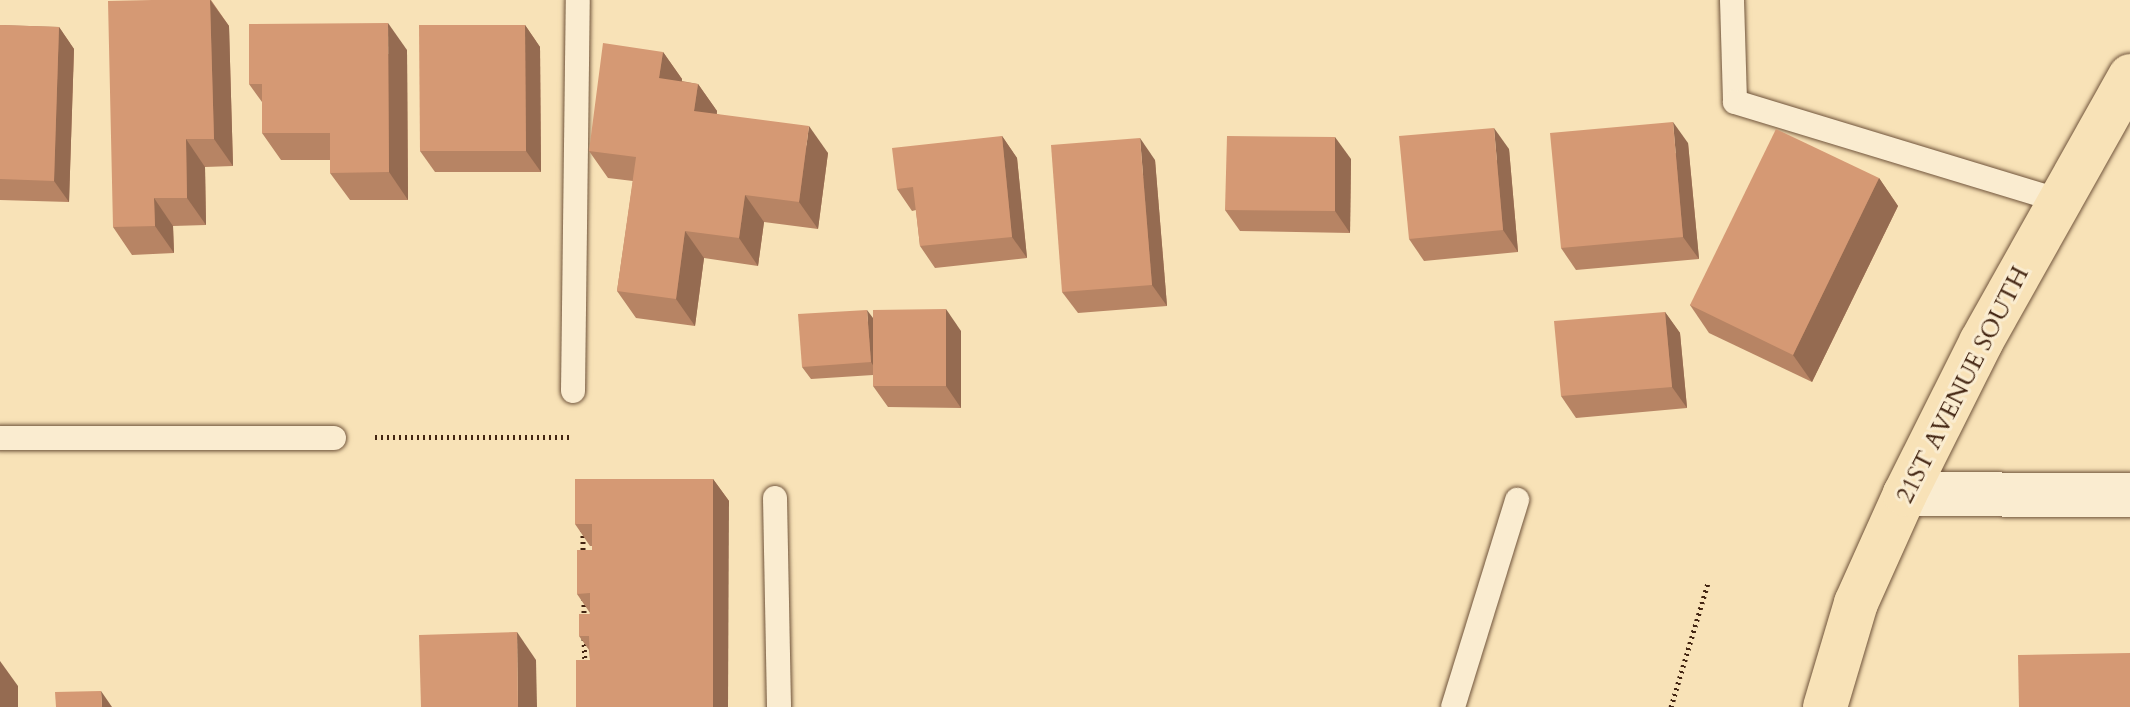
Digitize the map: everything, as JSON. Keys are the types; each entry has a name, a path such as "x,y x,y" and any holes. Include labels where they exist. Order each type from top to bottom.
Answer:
{"main road":[{"name":"21ST AVENUE SOUTH","path":"1825,707 1856,603 1905,494 1981,342 2130,76"}],"street":[{"path":"1905,494 2130,495"}],"lane":[{"path":"573,391 578,0"},
{"path":"1732,0 1735,102 2061,201"},
{"path":"0,438 334,438"},
{"path":"775,498 779,707"},
{"path":"1453,707 1517,500"}],"path":[{"path":"334,438 573,437 573,391"},
{"path":"583,524 583,569"},
{"path":"1671,707 1708,583"},
{"path":"584,585 585,676"}],"building":[{"path":"210,0 214,139 186,139 187,198 154,198 155,226 113,227 108,1"},
{"path":"388,23 389,172 330,173 330,133 262,133 262,84 249,84 249,24"},
{"path":"0,25 59,27 54,181 0,179"},
{"path":"419,25 525,25 526,151 420,151"},
{"path":"603,43 663,52 659,78 698,84 694,111 809,126 799,202 745,195 739,238 685,231 676,299 617,291 636,157 589,151"},
{"path":"1673,122 1683,237 1561,248 1550,133"},
{"path":"1494,128 1503,230 1409,239 1399,136"},
{"path":"1776,129 1879,178 1793,355 1690,305"},
{"path":"1002,136 1012,237 920,246 913,187 897,189 892,148"},
{"path":"1227,136 1335,137 1335,211 1225,210"},
{"path":"1140,138 1152,285 1062,292 1051,145"},
{"path":"946,309 946,386 873,386 873,310"},
{"path":"867,310 871,362 802,367 798,314"},
{"path":"1665,312 1672,387 1561,396 1554,321"},
{"path":"575,479 713,479 713,707 576,707 576,660 590,660 589,636 579,636 579,614 590,614 590,593 577,594 577,550 592,550 592,524 575,524"},
{"path":"517,632 518,707 421,707 419,635"},
{"path":"2130,653 2130,707 2019,707 2018,655"},
{"path":"101,691 102,707 56,707 55,692"}]}
